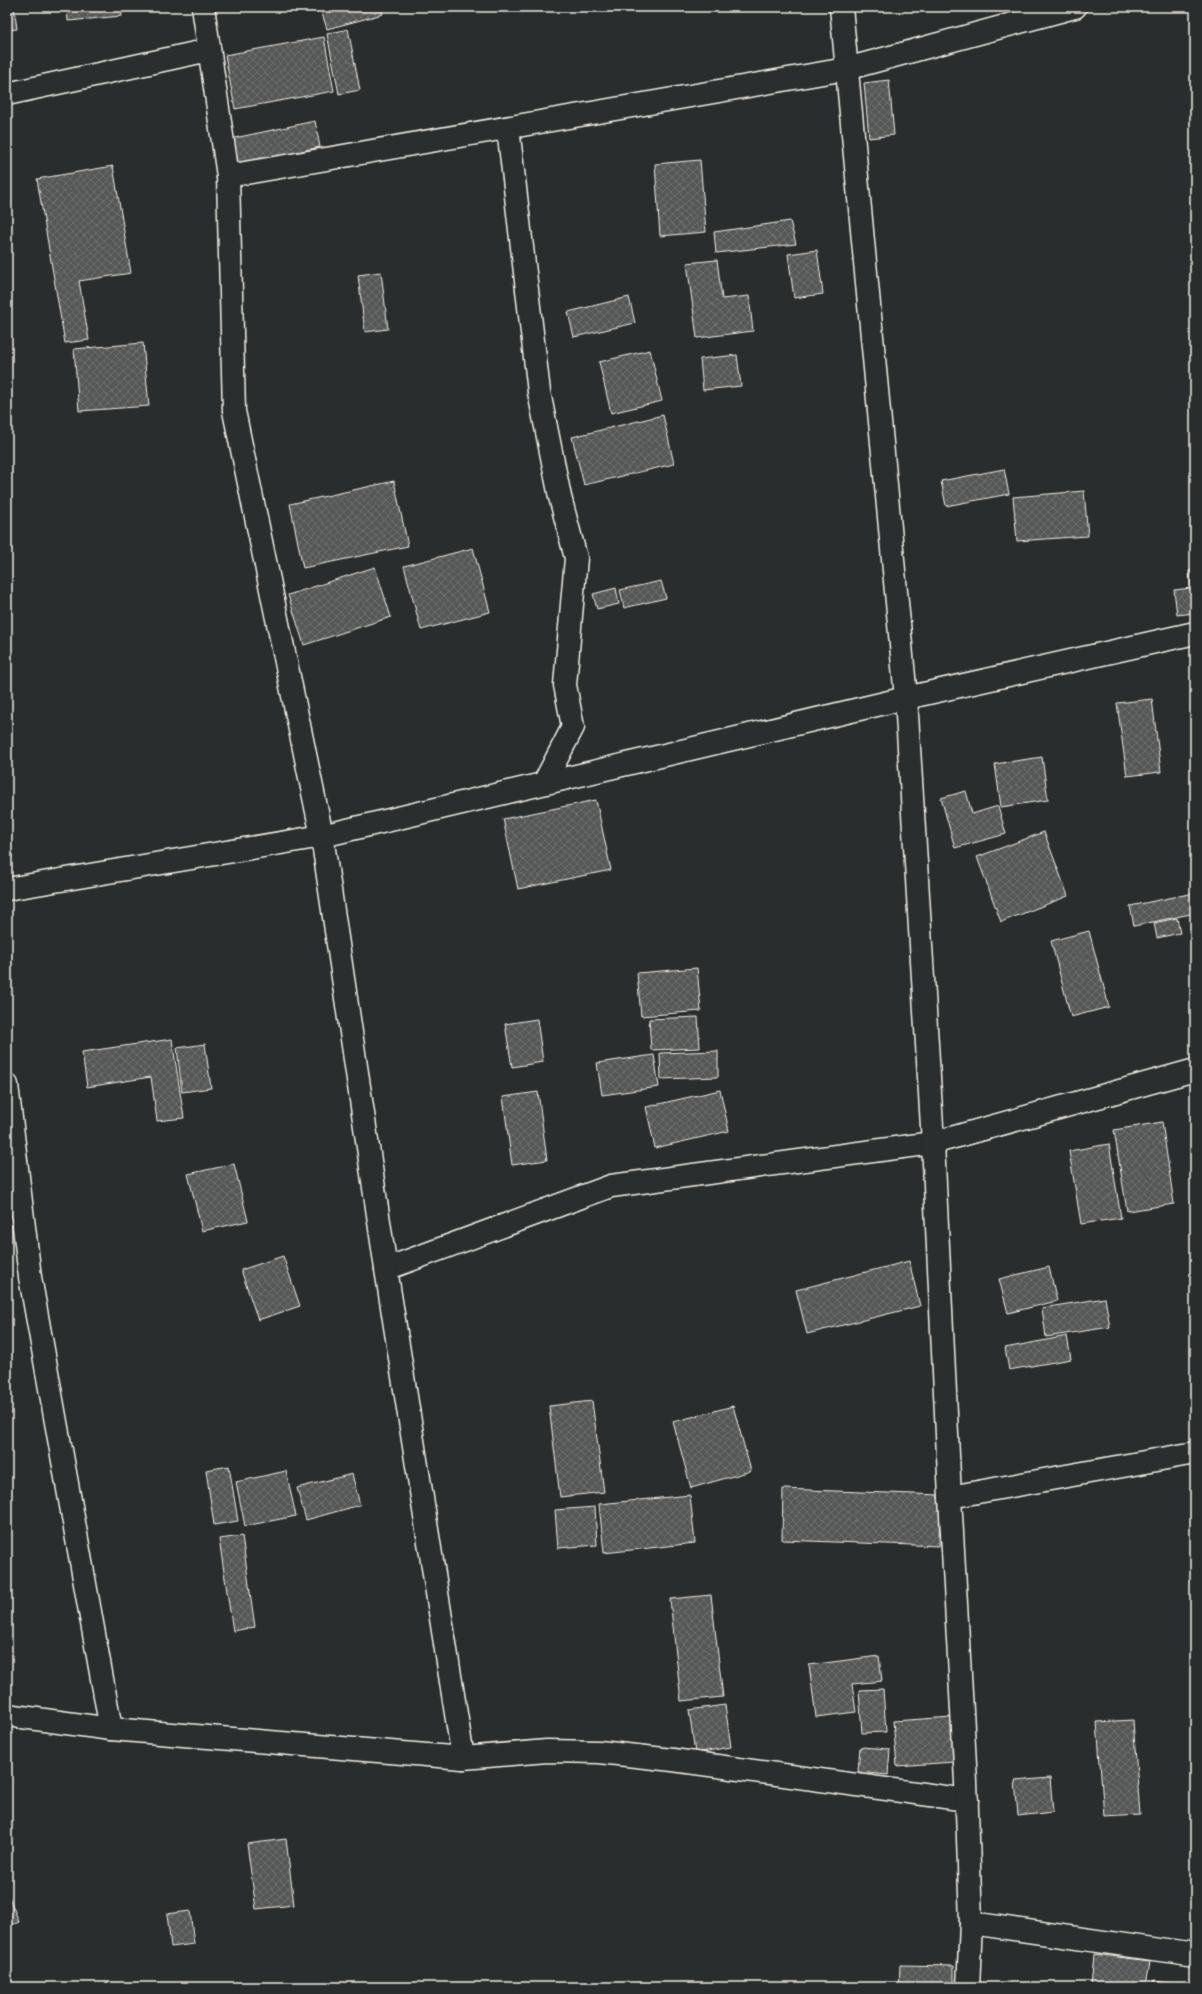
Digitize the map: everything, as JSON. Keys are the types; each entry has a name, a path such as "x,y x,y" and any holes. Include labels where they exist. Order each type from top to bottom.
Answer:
{"street":[{"path":"203,7 228,176 234,411 322,836 386,1268 462,1758"},
{"path":"841,7 906,698 933,1143 966,1800 971,1923 968,1987"},
{"path":"228,176 846,69 1075,7"},
{"path":"7,94 209,50"},
{"path":"508,128 539,392 560,497 576,558 565,685 573,727 544,784"},
{"path":"7,889 322,836 906,698 1195,633"},
{"path":"386,1268 611,1186 933,1143 1195,1070"},
{"path":"7,1085 30,1277 111,1729"},
{"path":"950,1497 1195,1453"},
{"path":"7,1715 111,1729 462,1758 547,1751 599,1752 674,1760 966,1800"},
{"path":"971,1923 1195,1955"}],"building":[{"path":"7,7 14,7 17,29 7,30"},
{"path":"67,7 121,7 122,16 68,21"},
{"path":"320,7 381,7 383,14 327,29"},
{"path":"348,29 360,90 339,94 327,34"},
{"path":"324,37 334,91 235,109 225,55"},
{"path":"889,80 894,135 869,138 864,83"},
{"path":"315,121 320,147 236,166 230,139"},
{"path":"700,160 706,232 660,236 655,164"},
{"path":"113,166 131,273 79,281 89,340 65,343 37,179"},
{"path":"790,221 796,244 716,253 714,232"},
{"path":"817,250 823,294 794,298 788,254"},
{"path":"717,260 722,299 749,296 753,331 697,338 687,263"},
{"path":"381,272 388,329 365,332 358,275"},
{"path":"629,297 635,323 574,337 568,312"},
{"path":"143,343 149,406 79,411 74,349"},
{"path":"650,350 662,401 611,413 599,362"},
{"path":"737,355 741,386 703,390 700,359"},
{"path":"663,415 674,464 584,485 572,437"},
{"path":"1004,469 1009,494 946,506 941,481"},
{"path":"394,481 408,546 303,568 290,504"},
{"path":"1084,491 1088,536 1017,541 1013,497"},
{"path":"473,548 490,612 421,630 404,566"},
{"path":"375,567 391,617 304,645 288,595"},
{"path":"1195,570 1195,613 1177,615 1174,590 1191,588 1189,571"},
{"path":"661,581 666,598 624,608 620,590"},
{"path":"616,588 619,604 597,609 593,594"},
{"path":"1152,699 1161,772 1127,776 1117,703"},
{"path":"1042,757 1048,800 1001,807 995,764"},
{"path":"966,791 972,814 998,806 1006,834 955,848 941,798"},
{"path":"596,800 611,870 518,889 503,819"},
{"path":"1044,832 1068,896 1001,922 977,857"},
{"path":"1194,893 1195,913 1134,926 1130,906"},
{"path":"1177,918 1180,933 1157,938 1154,923"},
{"path":"1089,931 1109,1007 1071,1017 1051,941"},
{"path":"697,968 701,1011 641,1016 637,973"},
{"path":"698,1017 700,1048 651,1050 649,1019"},
{"path":"537,1019 543,1062 512,1067 505,1024"},
{"path":"172,1039 184,1118 157,1121 151,1077 87,1087 82,1052"},
{"path":"205,1044 211,1088 182,1092 177,1048"},
{"path":"718,1051 718,1077 661,1079 660,1053"},
{"path":"654,1055 659,1087 602,1095 597,1063"},
{"path":"720,1090 729,1131 655,1148 646,1107"},
{"path":"538,1092 547,1160 512,1165 503,1097"},
{"path":"1162,1122 1174,1204 1127,1211 1114,1130"},
{"path":"1109,1144 1121,1218 1081,1224 1069,1151"},
{"path":"234,1164 248,1221 202,1231 188,1174"},
{"path":"283,1256 300,1306 258,1320 241,1270"},
{"path":"909,1261 920,1306 807,1334 796,1290"},
{"path":"1049,1267 1057,1301 1008,1313 999,1279"},
{"path":"1105,1298 1110,1327 1046,1337 1042,1308"},
{"path":"1067,1336 1071,1359 1009,1370 1005,1348"},
{"path":"592,1401 604,1492 560,1497 549,1406"},
{"path":"733,1406 751,1471 691,1488 673,1422"},
{"path":"229,1466 238,1521 214,1525 206,1470"},
{"path":"286,1471 296,1516 245,1526 236,1482"},
{"path":"352,1474 360,1505 306,1520 297,1488"},
{"path":"783,1489 940,1495 939,1546 782,1540"},
{"path":"690,1495 695,1543 604,1553 599,1504"},
{"path":"595,1507 597,1545 558,1548 555,1510"},
{"path":"242,1536 255,1627 233,1631 219,1539"},
{"path":"711,1595 723,1697 681,1701 670,1599"},
{"path":"879,1656 882,1681 852,1684 856,1712 816,1717 809,1665"},
{"path":"883,1689 886,1732 862,1733 859,1690"},
{"path":"725,1705 731,1747 695,1753 689,1710"},
{"path":"952,1717 954,1762 897,1766 893,1721"},
{"path":"1133,1720 1140,1815 1104,1817 1097,1722"},
{"path":"860,1747 890,1749 888,1775 858,1772"},
{"path":"1050,1778 1053,1812 1018,1816 1015,1781"},
{"path":"286,1839 294,1905 256,1909 247,1844"},
{"path":"7,1892 19,1922 7,1927"},
{"path":"190,1911 194,1944 171,1947 167,1914"},
{"path":"1094,1954 1150,1961 1146,1987 1091,1987"},
{"path":"900,1965 954,1966 954,1987 899,1987"},
{"path":"1155,1981 1195,1986 1195,1987 1154,1987"}]}
